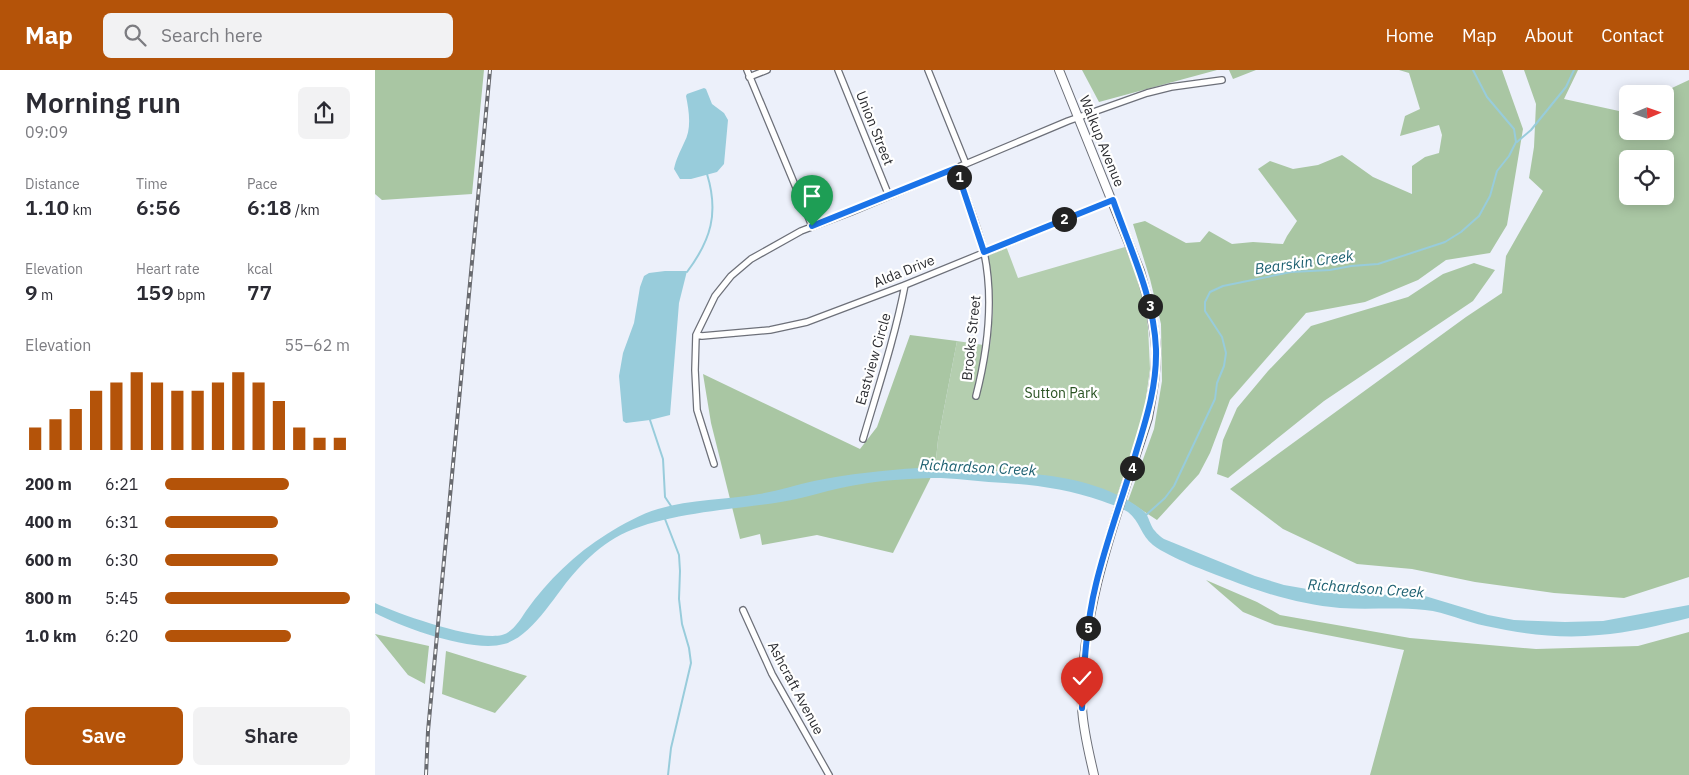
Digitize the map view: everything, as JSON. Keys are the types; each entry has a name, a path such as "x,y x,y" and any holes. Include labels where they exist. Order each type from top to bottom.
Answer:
{"street":[{"path":"747,70 812,226"},
{"path":"749,77 767,70"},
{"name":"Union Street","path":"838,70 889,196"},
{"path":"928,70 966,164"},
{"name":"Walkup Avenue","path":"1059,70 1140,270 1147,296 1156,349 1152,393 1147,418 1092,601 1082,708 1094,775"},
{"path":"714,464 697,410 695,370 697,335 715,296 731,276 751,258 812,226 1123,101 1163,89 1222,80"},
{"name":"Brooks Street","path":"956,168 984,252 989,282 990,307 985,352 976,396"},
{"name":"Alda Drive","path":"697,335 787,327 807,322 905,285 1113,200"},
{"name":"Eastview Circle","path":"863,439 900,312 905,285"},
{"name":"Ashcraft Avenue","path":"743,610 772,674 829,775"}],"green space":[{"path":"375,70 484,70 472,194 382,200 375,194"},
{"path":"1082,70 1217,70 1099,102"},
{"path":"1229,70 1256,70 1233,79"},
{"path":"1399,70 1502,70 1523,129 1507,225 1490,253 1446,260 1418,280 1365,302 1306,313 1230,400 1210,453 1199,474 1157,520 1128,501 1154,429 1162,381 1161,324 1150,279 1133,224 1145,221 1186,243 1200,242 1209,231 1232,244 1253,242 1283,244 1297,221 1258,169 1270,161 1293,169 1318,165 1342,155 1373,177 1412,194 1412,166 1425,157 1439,153 1442,135 1439,125 1400,136 1405,116 1420,109 1409,73"},
{"path":"1524,70 1578,70 1564,99 1619,111 1619,140 1674,140 1674,87 1689,80 1689,577 1624,598 1554,593 1475,582 1412,569 1357,564 1283,529 1230,489 1466,317 1502,293 1506,256 1543,191 1529,178 1534,147 1536,104"},
{"name":"Sutton Park","path":"1006,246 1018,278 1125,247 1143,292 1148,327 1150,369 1144,413 1117,496 1080,483 1043,475 935,469 938,440 957,341 990,346 993,310 987,254"},
{"path":"1474,263 1495,270 1473,301 1324,401 1228,478 1217,474 1223,440 1237,408 1268,371 1311,326 1408,297 1443,274"},
{"path":"910,335 957,341 938,440 935,469 893,553 817,535 762,545 760,534 740,539 711,423 703,374 860,449 877,427"},
{"path":"1206,580 1257,602 1280,615 1410,638 1536,649 1638,646 1689,632 1689,775 1370,775 1404,650 1275,625 1243,612"},
{"path":"375,634 429,646 425,684 408,675"},
{"path":"446,651 527,676 495,713 442,694"}],"water":[{"path":"704,88 712,104 724,113 728,120 724,164 717,172 691,179 680,179 674,169 687,138 689,126 686,96"},
{"path":"687,271 679,303 670,415 626,423 623,421 619,376 623,353 634,323 640,287 644,276 649,273"},
{"path":"919,468 1054,476 1105,489 1141,509 1147,515 1155,531 1164,539 1255,576 1284,585 1330,593 1425,596 1488,615 1514,620 1603,621 1689,605 1689,618 1610,634 1556,636 1500,629 1425,610 1326,607 1257,590 1169,555 1149,541 1128,512 1102,501 1066,491 1042,487 941,478 920,478 856,485 781,502 673,518 632,530 615,538 595,552 569,579 535,623 515,639 504,644 491,646 457,642 420,632 375,613 375,603 419,620 457,631 490,636 502,635 516,625 543,589 573,559 607,534 645,514 683,503 759,494 840,476"}],"waterway":[{"name":"Bearskin Creek","path":"1146,515 1165,498 1174,486 1215,399 1217,383 1224,366 1226,353 1222,337 1205,311 1205,302 1210,292 1223,286 1291,272 1330,270 1378,264 1445,242 1461,232 1479,216 1490,196 1497,171 1509,156 1516,142 1514,129 1487,97 1473,70"},
{"path":"1517,142 1531,130 1566,87 1574,70"},
{"path":"687,272 702,249 711,226 712,201 707,174"},
{"path":"650,420 663,459 665,497 671,508"},
{"path":"665,519 679,555 679,599 682,624 691,663 671,748 668,775"}],"railway":[{"path":"426,775 428,731 490,70"}],"route":[{"path":"812,226 851,212 956,168 984,252 1113,200 1140,270 1150,305 1156,349 1155,368 1147,418 1103,558 1092,601 1087,636 1082,708"}],"water label":[{"name":"Richardson Creek","path":"978,467"},
{"name":"Richardson Creek","path":"1366,588"}]}
